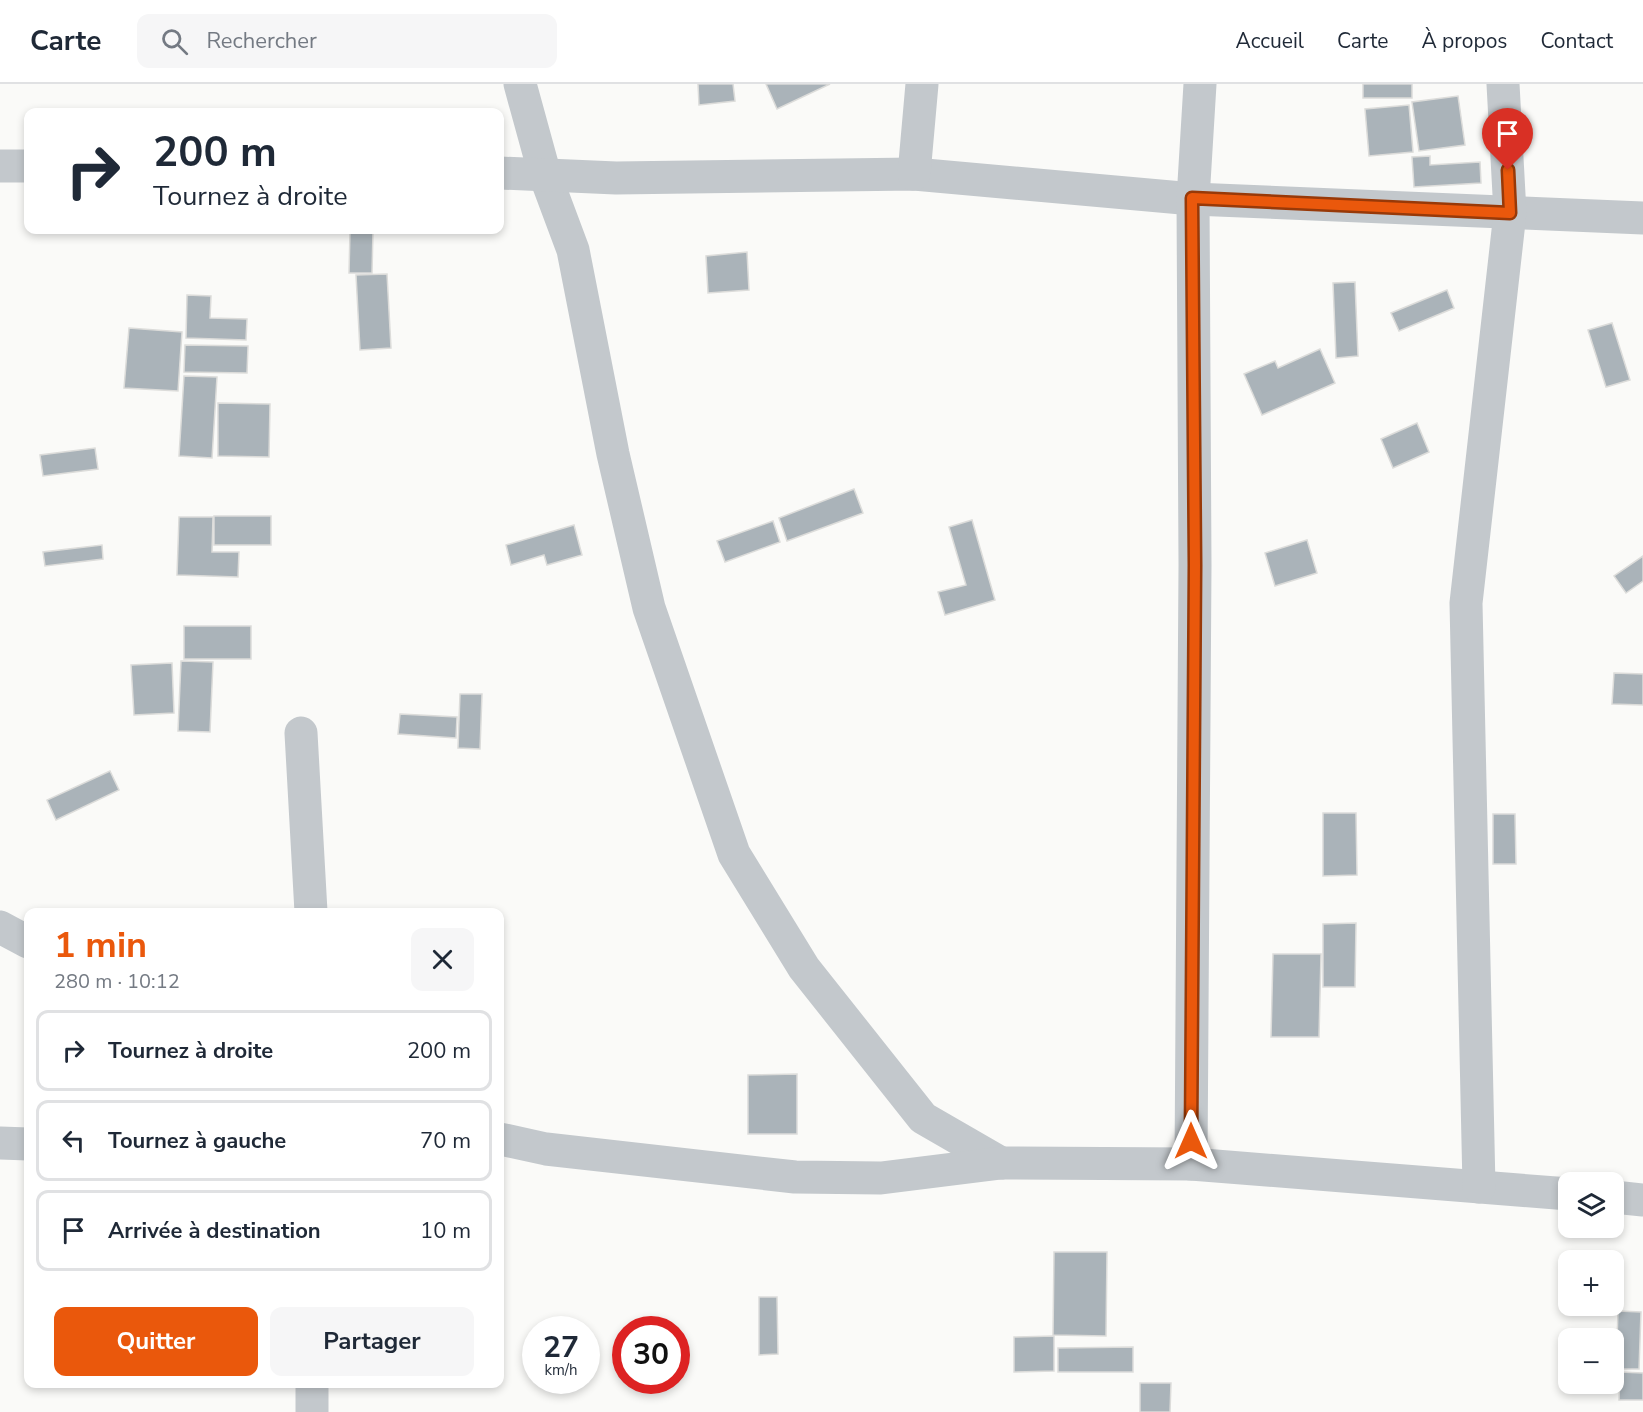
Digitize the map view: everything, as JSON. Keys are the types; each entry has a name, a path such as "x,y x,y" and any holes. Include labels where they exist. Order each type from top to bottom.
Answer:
{"street":[{"path":"520,84 545,175 573,250 613,454 650,608 734,854 804,968 923,1118 1001,1163"},
{"path":"914,174 922,84"},
{"path":"1191,1164 1195,565 1192,198 1200,84"},
{"path":"1479,1187 1466,603 1510,213 1503,84"},
{"path":"0,166 24,166"},
{"path":"504,173 616,178 914,174 1192,198 1643,218"},
{"path":"301,733 312,908"},
{"path":"0,927 24,940"},
{"path":"504,1140 546,1149 795,1177 881,1178 1001,1163 1191,1164 1558,1193"},
{"path":"0,1143 24,1144"},
{"path":"1624,1198 1643,1200"},
{"path":"312,1388 312,1412"}],"building":[{"path":"698,84 733,84 735,101 699,105"},
{"path":"766,84 830,84 777,109"},
{"path":"1363,84 1412,84 1412,98 1363,98"},
{"path":"1458,96 1465,145 1419,151 1412,102"},
{"path":"1409,105 1413,152 1369,156 1365,109"},
{"path":"1430,156 1430,165 1480,162 1481,183 1414,187 1412,157"},
{"path":"350,234 373,234 372,273 349,273"},
{"path":"747,252 749,290 708,293 706,256"},
{"path":"387,274 391,348 360,350 356,275"},
{"path":"1355,282 1358,356 1336,358 1333,283"},
{"path":"1447,290 1454,308 1399,331 1391,313"},
{"path":"187,295 211,296 210,318 247,319 246,340 186,338"},
{"path":"1612,323 1630,380 1606,387 1588,330"},
{"path":"129,328 182,332 178,391 124,388"},
{"path":"185,345 248,346 247,373 184,372"},
{"path":"1320,349 1335,383 1262,415 1244,374 1275,361 1278,368"},
{"path":"184,376 217,377 212,458 179,456"},
{"path":"218,403 270,404 269,457 218,456"},
{"path":"1417,423 1429,452 1393,468 1381,439"},
{"path":"95,448 98,469 43,476 40,455"},
{"path":"854,489 863,513 787,541 779,518"},
{"path":"214,516 271,516 271,545 214,545"},
{"path":"179,517 213,517 212,552 239,552 238,577 177,575"},
{"path":"972,520 995,600 945,615 938,592 966,585 949,527"},
{"path":"773,521 780,542 725,562 717,541"},
{"path":"574,525 582,555 547,565 544,555 511,565 506,545"},
{"path":"1307,540 1317,573 1275,586 1265,553"},
{"path":"102,545 103,559 45,566 43,552"},
{"path":"1643,556 1643,581 1626,593 1614,576"},
{"path":"184,626 251,626 251,659 184,659"},
{"path":"181,661 213,662 210,732 178,731"},
{"path":"172,663 174,713 134,715 131,665"},
{"path":"1614,673 1643,674 1643,705 1612,704"},
{"path":"460,694 482,694 480,749 458,748"},
{"path":"400,714 457,717 456,738 398,734"},
{"path":"110,771 119,790 56,820 47,800"},
{"path":"1323,813 1356,813 1357,875 1323,876"},
{"path":"1493,814 1515,814 1516,864 1493,864"},
{"path":"1356,923 1355,987 1323,987 1323,924"},
{"path":"1273,954 1321,954 1319,1037 1271,1037"},
{"path":"797,1074 797,1134 748,1134 748,1075"},
{"path":"1054,1252 1107,1252 1106,1336 1053,1335"},
{"path":"759,1297 777,1297 778,1354 759,1355"},
{"path":"1624,1311 1641,1312 1639,1369 1624,1369 1624,1328 1617,1328 1618,1316 1624,1316"},
{"path":"1054,1336 1054,1371 1014,1372 1014,1337"},
{"path":"1133,1347 1133,1372 1058,1372 1058,1348"},
{"path":"1624,1372 1643,1373 1643,1400 1619,1400 1619,1394 1624,1394"},
{"path":"1140,1383 1171,1383 1170,1412 1140,1412"}],"route":[{"path":"1191,1141 1195,565 1192,198 1510,213 1508,170"}]}
